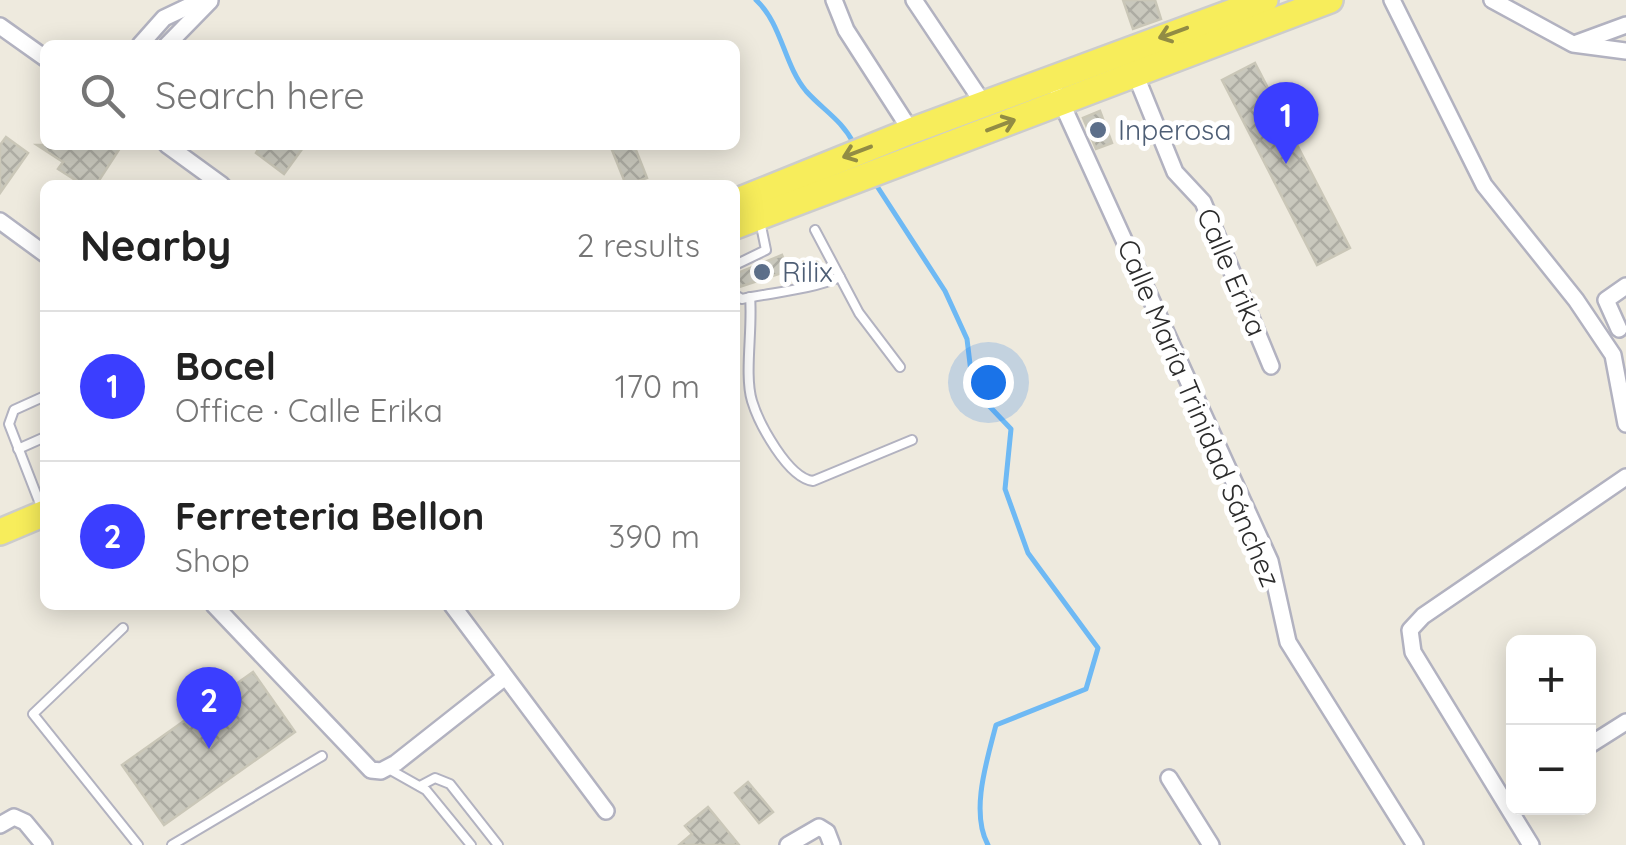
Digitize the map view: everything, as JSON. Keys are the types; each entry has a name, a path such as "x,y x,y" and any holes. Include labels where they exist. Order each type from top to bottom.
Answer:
{"main road":[{"path":"740,201 910,160 1221,7 1265,0"},
{"path":"747,221 905,133 984,103 1136,76 1330,0"},
{"path":"0,532 40,515"}],"street":[{"path":"144,40 164,18 202,0"},
{"path":"173,40 212,0"},
{"path":"834,0 846,30 905,133"},
{"path":"914,0 984,103"},
{"path":"1392,0 1484,184 1620,358 1626,424"},
{"path":"1492,0 1573,44 1626,51"},
{"path":"1573,44 1626,25"},
{"path":"0,26 40,54"},
{"name":"Calle Erika","path":"1136,76 1175,172 1204,202 1271,366"},
{"name":"Calle María Trinidad Sánchez","path":"1056,90 1270,561 1288,642 1414,845"},
{"path":"174,150 215,180"},
{"path":"0,222 40,250"},
{"path":"1601,337 1623,327 1606,300 1626,286"},
{"path":"1506,794 1413,652 1410,630 1423,616 1626,476"},
{"path":"219,610 371,770 387,768 450,724 505,678"},
{"path":"456,610 606,811"},
{"path":"1596,741 1626,722"},
{"path":"1169,778 1210,845"},
{"path":"1517,815 1531,845"},
{"path":"0,826 14,817 25,822 44,845"},
{"path":"788,845 819,826 827,832 832,845"}],"lane":[{"path":"740,263 766,250 747,221"},
{"path":"815,230 859,312 900,368"},
{"path":"740,297 810,288 840,277"},
{"path":"750,298 752,400 790,466 804,480 813,481 912,440"},
{"path":"40,398 14,410 10,417 40,503"},
{"path":"18,449 40,439"},
{"path":"123,628 33,714 138,845"},
{"path":"172,845 322,756"},
{"path":"387,768 420,786 471,845"},
{"path":"420,786 434,778 450,784 498,845"}],"building":[{"path":"1123,0 1155,0 1161,19 1133,29"},
{"path":"1255,63 1350,248 1317,265 1222,80"},
{"name":"Inperosa","path":"1100,111 1112,143 1096,149 1083,118"},
{"path":"6,137 28,153 0,193 0,145"},
{"path":"45,150 119,150 99,180 75,180 58,169 63,162"},
{"path":"258,150 301,150 284,174 256,153"},
{"path":"612,150 636,150 647,178 624,180"},
{"name":"Rilix","path":"782,255 788,271 740,287 740,272"},
{"path":"253,672 295,732 164,825 122,765"},
{"path":"748,782 773,812 759,823 735,793"},
{"path":"708,807 739,845 679,845 692,834 685,826"}],"waterway":[{"path":"756,0 772,21 799,81 854,144"},
{"path":"873,180 945,291 967,339 973,389 1011,429 1005,489 1028,553 1098,648 1086,689 996,725 980,802 988,845"}],"place":[{"name":"Inperosa","path":"1098,130"},
{"name":"Bocel","path":"1286,164"},
{"name":"Rilix","path":"762,272"},
{"name":"Ferreteria Bellon","path":"209,749"}]}
